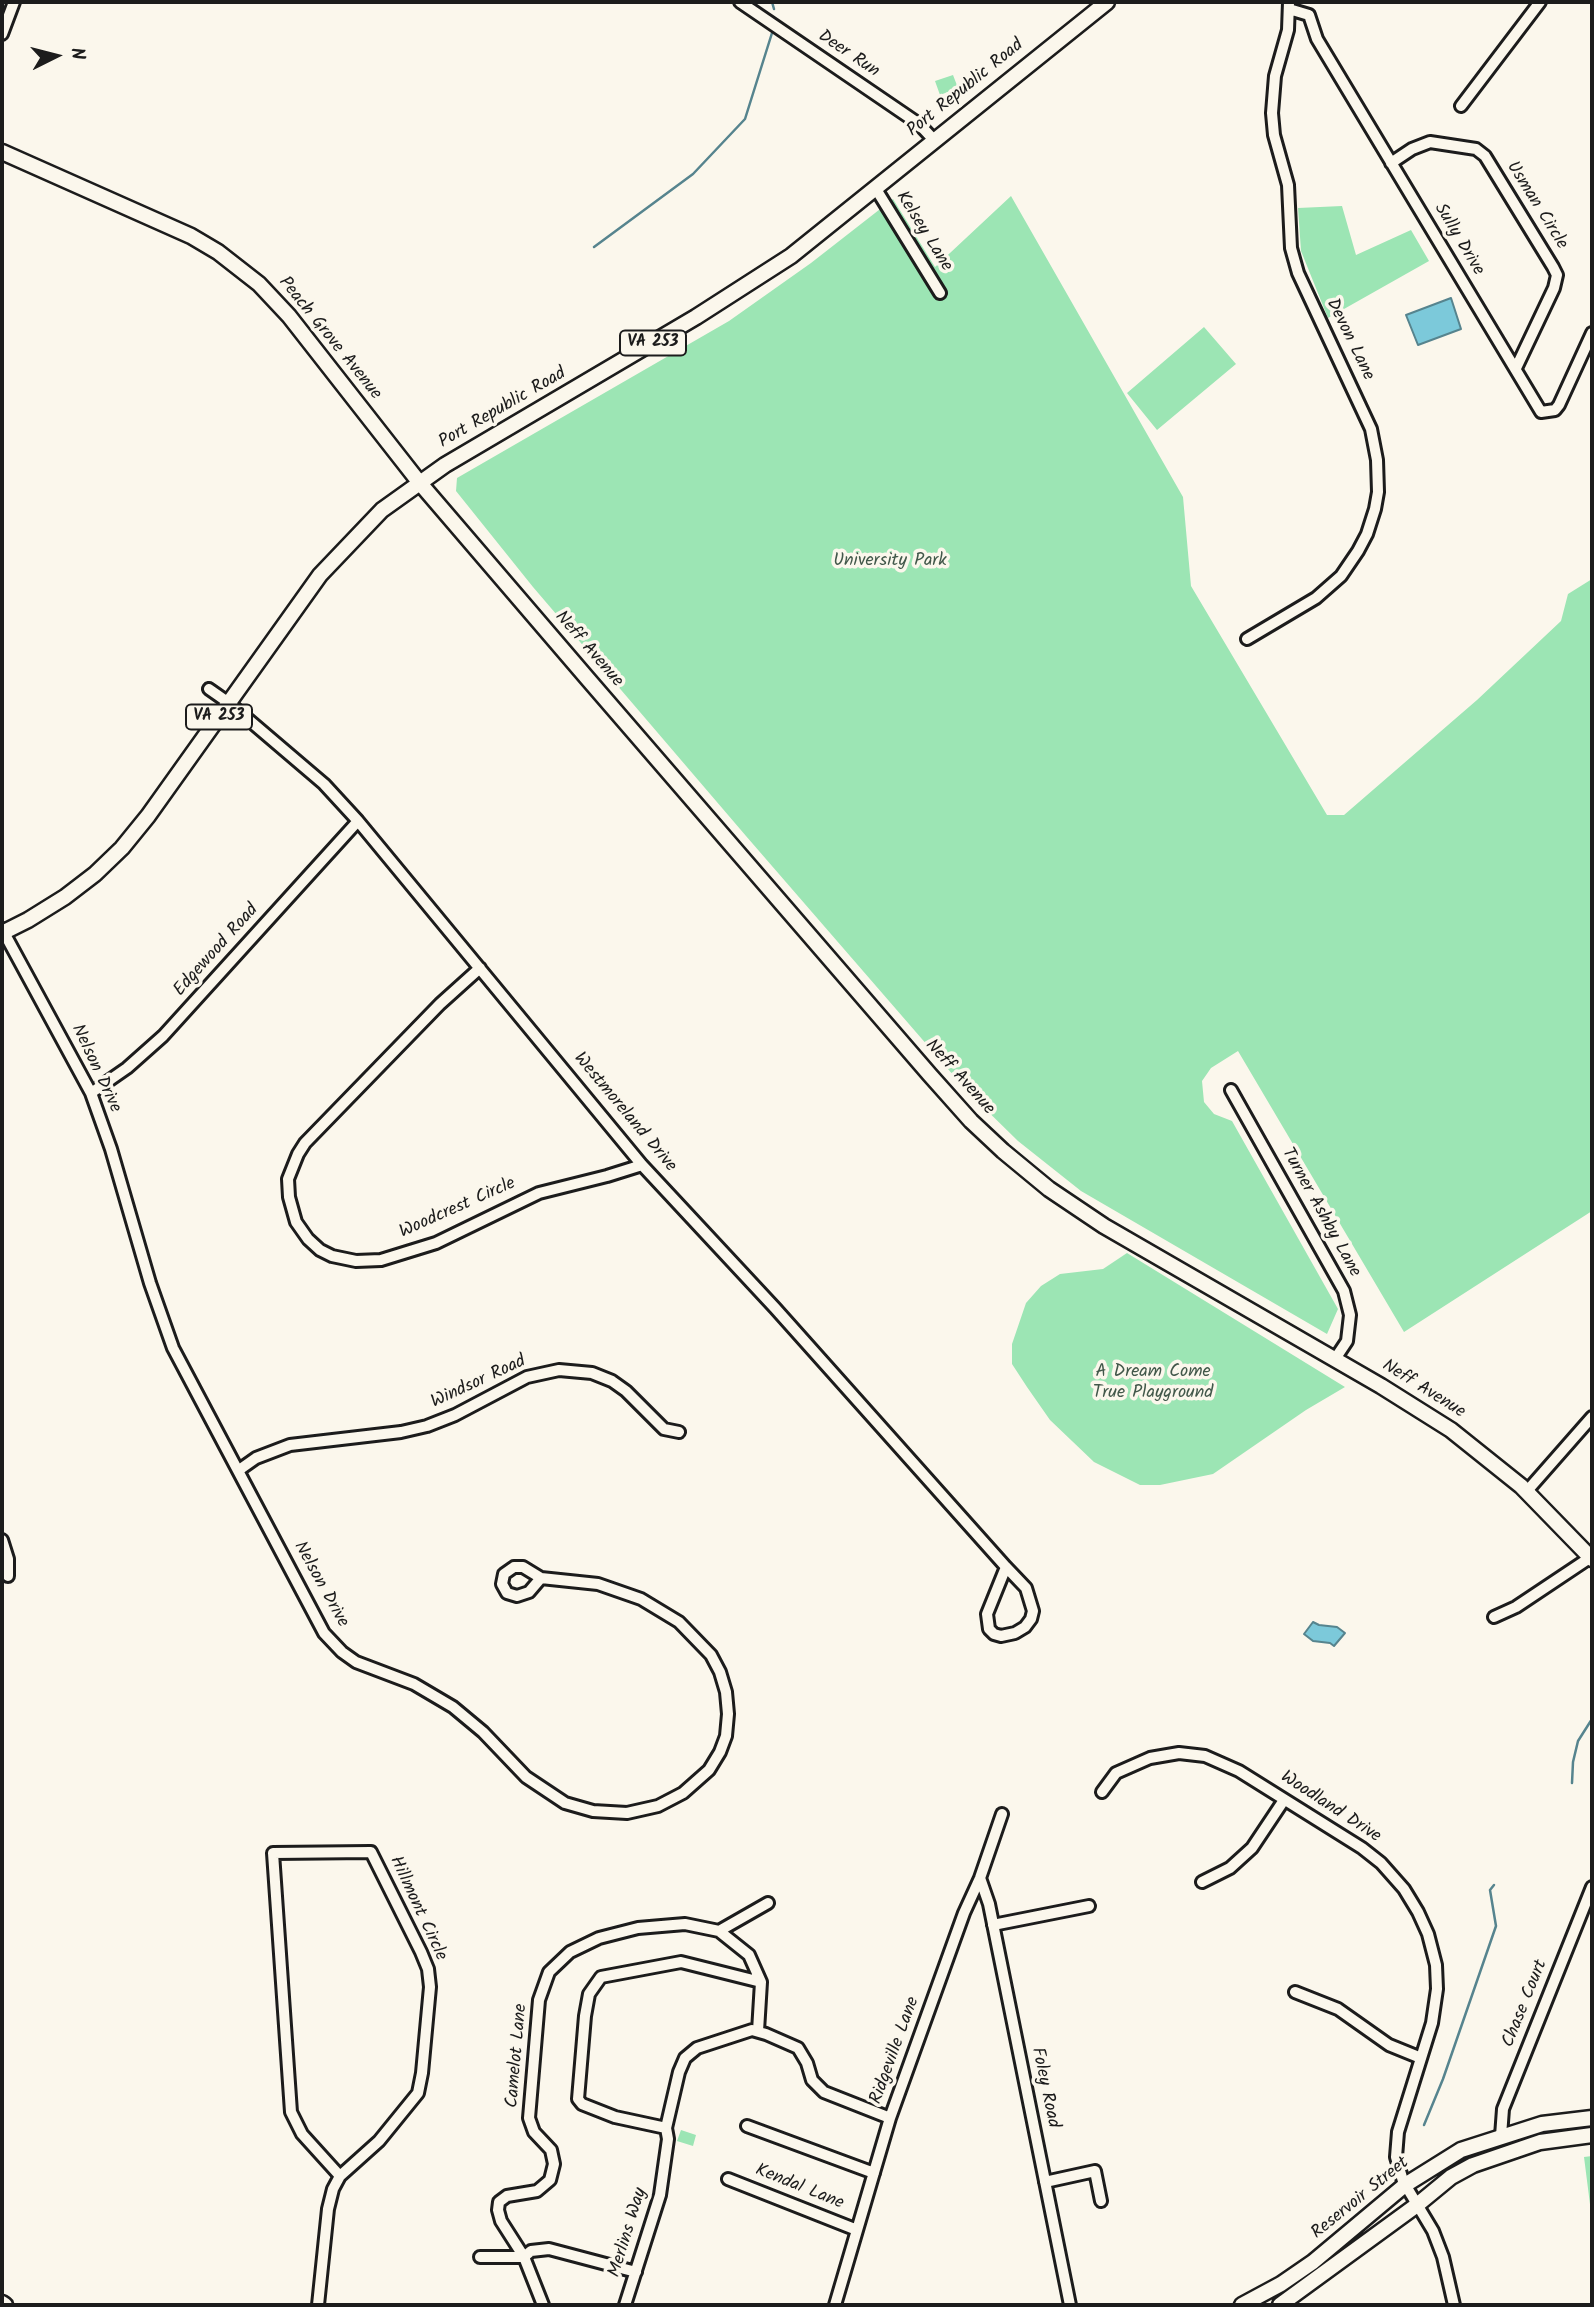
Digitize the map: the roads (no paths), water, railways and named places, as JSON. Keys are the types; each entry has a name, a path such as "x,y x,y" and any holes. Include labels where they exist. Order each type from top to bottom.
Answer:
{"main road":[{"name":"Port Republic Road","path":"2,931 28,920 65,897 116,854 148,816 336,556 382,510 445,465 732,296 813,239 1107,2"},
{"name":"Peach Grove Avenue","path":"2,152 176,229 210,247 244,271 289,316 419,482"},
{"name":"Neff Avenue","path":"419,482 981,1131 1029,1174 1085,1214 1335,1359 1451,1430 1527,1491 1592,1558"},
{"name":"Reservoir Street","path":"1242,2305 1312,2263 1405,2185 1461,2150 1542,2124 1592,2118"},
{"name":"Reservoir Street","path":"1280,2305 1451,2177 1474,2165 1540,2142 1592,2135"}],"street":[{"path":"2,34 14,2"},
{"name":"Deer Run","path":"740,2 919,124 934,140"},
{"path":"1461,106 1540,2"},
{"name":"Sully Drive","path":"1289,5 1309,15 1317,39 1541,412 1555,410 1592,333"},
{"name":"Devon Lane","path":"1247,639 1316,598 1345,571 1367,534 1378,492 1377,460 1371,429 1298,272 1291,248 1287,185 1274,135 1272,113 1273,93 1286,40 1289,5"},
{"name":"Usman Circle","path":"1391,163 1430,142 1476,149 1485,156 1553,267 1557,275 1554,288 1516,368"},
{"name":"Kelsey Lane","path":"876,189 940,293"},
{"name":"Westmoreland Drive","path":"209,689 324,784 358,821 642,1165 775,1308 1026,1588 1033,1611 1030,1622 1015,1633 1001,1636 991,1632 986,1618 1006,1567"},
{"name":"Edgewood Road","path":"91,1093 127,1068 163,1036 358,821"},
{"name":"Nelson Drive","path":"2,931 91,1093 173,1348 320,1628 335,1646 349,1657 414,1684 446,1702 483,1732 532,1782 571,1805 599,1812 633,1812 663,1804 686,1791 709,1770 726,1736 726,1692 711,1655 676,1619 641,1599 598,1584 541,1578"},
{"name":"Woodcrest Circle","path":"480,968 440,1004 305,1143 298,1154 289,1173 289,1197 296,1222 308,1239 332,1256 356,1261 381,1260 436,1243 539,1193 642,1165"},
{"name":"Turner Ashby Lane","path":"1231,1090 1344,1291 1350,1315 1347,1340 1335,1359"},
{"name":"Windsor Road","path":"239,1470 256,1458 290,1445 401,1432 427,1426 455,1415 527,1377 559,1370 589,1373 612,1381 626,1391 664,1429 679,1432"},
{"path":"1527,1491 1592,1417"},
{"path":"2,1540 8,1559 8,1576"},
{"path":"1494,1617 1516,1607 1592,1558"},
{"name":"Woodland Drive","path":"1102,1792 1116,1773 1157,1756 1179,1753 1205,1756 1229,1765 1375,1858 1399,1882 1418,1912 1433,1954 1437,1989 1435,2012 1396,2142 1398,2167 1405,2185 1433,2231 1443,2258 1454,2305"},
{"path":"1202,1882 1230,1868 1252,1848 1284,1800"},
{"name":"Ridgeville Lane","path":"835,2305 890,2118 1002,1814"},
{"name":"Hillmont Circle","path":"318,2305 328,2209 340,2176 379,2141 418,2094 430,1987 428,1969 371,1852 273,1853 291,2112 302,2134 340,2176"},
{"name":"Foley Road","path":"980,1878 993,1925 1070,2305"},
{"name":"Chase Court","path":"1501,2136 1503,2109 1592,1887"},
{"path":"719,1931 768,1903"},
{"path":"993,1925 1089,1906"},
{"name":"Camelot Lane","path":"543,2305 524,2257 501,2221 499,2202 507,2196 537,2191 550,2180 554,2164 551,2150 534,2132 529,2118 539,2000 549,1972 570,1952 599,1938 625,1931 685,1924 719,1931 749,1955 761,1982"},
{"path":"666,2128 615,2117 582,2104 578,2099 584,2017 589,1994 601,1977 681,1962 761,1982 758,2031 798,2048 807,2063 812,2080 819,2089 890,2118"},
{"path":"1295,1992 1338,2009 1389,2045 1421,2058"},
{"name":"Merlins Way","path":"625,2305 660,2195 668,2138 666,2128 679,2072 685,2058 697,2048 746,2031 758,2031"},
{"path":"747,2126 874,2173"},
{"path":"1045,2182 1095,2171 1101,2201"},
{"name":"Kendal Lane","path":"728,2179 857,2231"},
{"path":"480,2257 524,2257 531,2251 549,2249 636,2272"}],"water":[{"path":"1451,298 1461,329 1418,345 1406,315"},
{"path":"1313,1622 1337,1627 1345,1633 1334,1646 1313,1641 1304,1634"}],"waterway":[{"path":"772,2 774,9"},
{"path":"594,247 693,174 745,119 772,33"},
{"path":"1572,1783 1578,1741 1592,1719"},
{"path":"1424,2125 1443,2079 1496,1926 1490,1890 1494,1885"}],"park label":[{"name":"University Park","path":"890,562"},
{"name":"A Dream Come True Playground","path":"1153,1383"}]}
